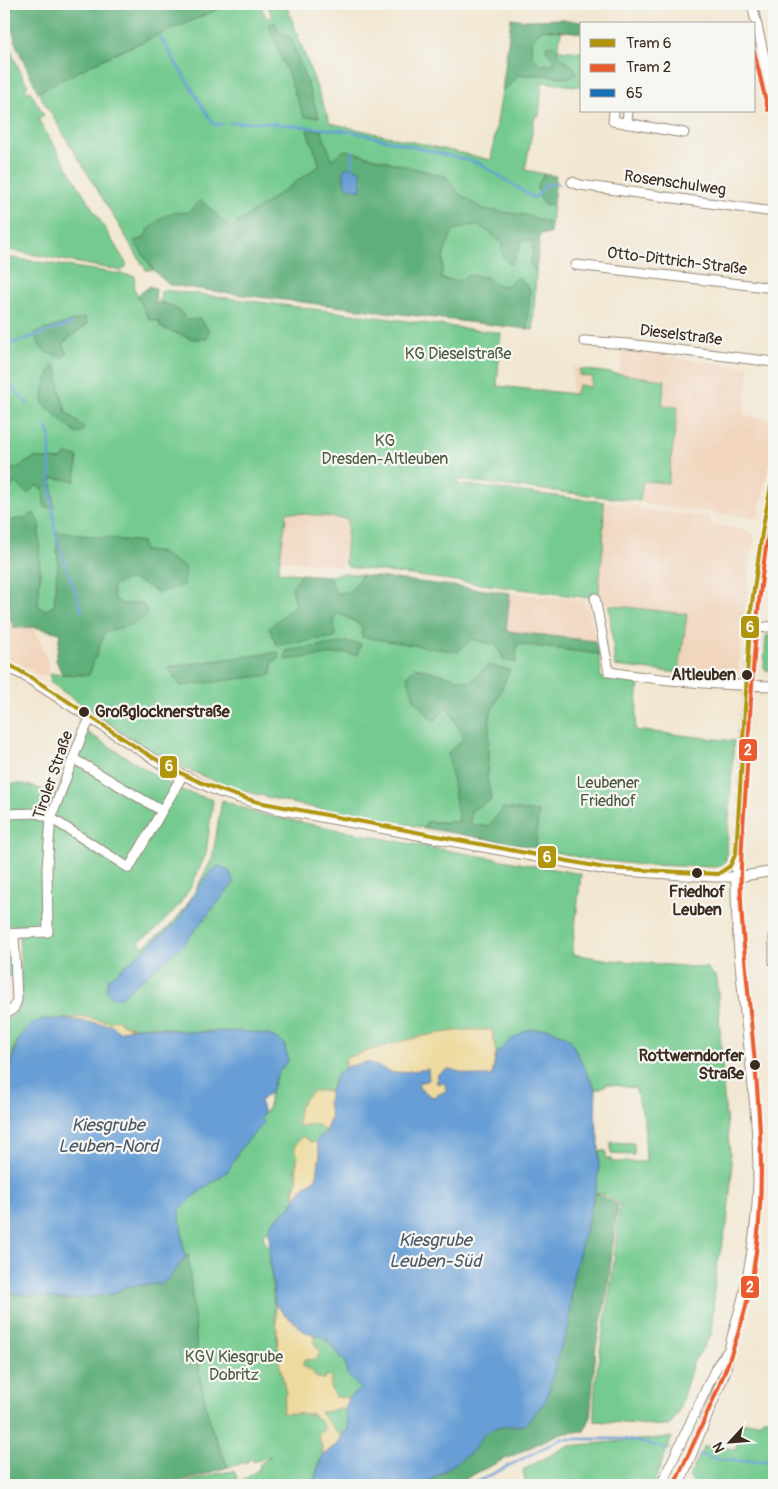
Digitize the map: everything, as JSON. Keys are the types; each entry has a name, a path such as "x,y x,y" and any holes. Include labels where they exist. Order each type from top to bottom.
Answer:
{"street":[{"path":"752,4 755,22"},
{"path":"756,28 774,100"},
{"path":"614,112 613,121 684,133"},
{"path":"627,124 628,112"},
{"name":"Rosenschulweg","path":"572,182 580,185 774,212"},
{"name":"Otto-Dittrich-Straße","path":"576,265 774,288"},
{"name":"Dieselstraße","path":"584,341 628,344 774,362"},
{"path":"679,1485 726,1370 728,1352 737,1323 749,1270 754,1228 758,1184 757,1130 741,968 736,907 736,877 752,629 765,526 774,480"},
{"path":"595,598 609,672 700,683 774,686"},
{"path":"752,629 774,626"},
{"path":"4,666 23,675 148,757 182,776 219,792 272,808 609,871 714,878 736,877 774,871"},
{"name":"Tiroler Straße","path":"14,934 48,932 47,867 51,818 90,719"},
{"path":"74,759 162,811"},
{"path":"4,814 37,813 51,818 129,868 182,776"},
{"path":"4,934 14,934 17,1000 14,1008 4,1016"},
{"path":"774,936 774,962"},
{"path":"661,1485 717,1366 728,1352"}],"shaded area":[{"path":"622,351 750,367 744,415 774,419 774,444 758,516 755,518 654,506 640,501 643,480 668,483 571,393 573,367 619,374"},
{"path":"604,501 637,505 639,509 709,517 712,525 746,530 755,537 737,681 696,678 679,673 686,614 609,605 598,599 603,549"},
{"path":"286,511 348,519 345,564 340,566 280,559"},
{"path":"4,581 5,603 9,603 14,628 34,627 48,661 48,675 38,675 4,656"},
{"path":"510,593 582,600 589,606 595,641 505,631"}],"green space":[{"path":"7,4 230,4 103,59 38,92 16,45"},
{"path":"230,4 260,4 267,19 272,16 267,4 286,4 330,123 491,160 502,91 518,75 568,78 554,59 555,64 541,65 532,57 531,44 537,33 545,29 561,31 558,50 580,52 580,87 542,82 539,116 535,116 525,170 544,174 537,187 542,203 553,205 551,224 530,216 482,209 458,193 446,177 346,150 332,159 307,131 320,165 230,229 187,213 149,229 143,239 134,241 153,270 146,270 38,92 103,59"},
{"path":"511,18 526,20 563,19 581,22 580,33 545,29 537,33 531,44 532,56 541,65 555,64 554,59 546,51 546,46 553,45 558,50 557,54 574,67 576,74 569,78 518,75 502,91"},
{"path":"4,22 13,55 28,86 25,87 28,92 30,91 44,115 38,119 127,265 122,271 4,249"},
{"path":"275,22 279,31 291,38 319,117 304,117 269,25"},
{"path":"307,130 321,130 332,159 345,150 447,177 458,193 482,209 530,216 551,224 550,234 540,234 536,272 530,265 533,251 532,241 520,240 521,247 510,265 503,257 502,243 484,229 474,226 468,226 452,232 444,254 441,279 458,281 468,275 487,277 495,285 506,286 518,277 530,289 527,329 169,285 153,270 134,241 143,239 161,218 173,213 187,213 201,200 230,228 320,165"},
{"path":"544,174 556,176 553,205 542,203 537,187"},
{"path":"465,225 484,227 502,243 503,257 519,240 532,241 533,251 530,265 536,272 533,330 527,329 530,289 441,279 444,254 452,232"},
{"path":"4,257 135,276 134,288 149,319 160,322 160,327 192,339 183,314 160,302 161,292 165,290 501,333 497,386 576,394 578,385 591,387 592,377 579,375 580,369 665,380 662,405 678,407 668,483 643,481 640,501 458,480 458,484 604,502 603,548 598,599 348,567 345,564 348,519 287,512 278,572 301,574 292,587 297,604 335,637 334,618 338,613 361,625 470,639 497,645 504,660 516,663 517,644 599,654 601,678 639,680 635,730 734,741 726,861 721,866 715,867 644,865 587,859 536,848 538,812 488,827 471,824 471,810 491,800 487,777 490,715 509,670 488,665 470,683 415,667 414,699 434,722 447,706 464,738 459,822 426,822 425,828 273,799 215,781 151,751 51,683 50,674 89,675 105,631 142,603 122,604 114,598 112,588 130,579 136,580 159,593 160,552 144,551 57,532 58,564 54,606 46,610 38,606 40,576 39,524 28,517 4,522 4,494 16,482 42,487 52,478 60,460 34,458 4,472","holes":["87,324 63,343 58,356 46,352 40,346","57,367 60,391 66,412 44,388"]},
{"path":"150,286 156,289 155,302 173,306 188,320 200,319 209,330 207,339 192,339 160,327 160,322 149,319 137,296"},
{"path":"85,317 87,324 63,343 67,354 61,358 43,350 35,333"},
{"path":"53,365 57,367 60,391 66,412 85,428 77,434 43,404 44,388"},
{"path":"67,454 78,457 75,481 52,478 54,507 45,508 42,487 35,486 28,494 15,482 4,494 4,472 34,458 60,460"},
{"path":"34,513 39,524 40,576 38,606 46,610 54,606 58,564 56,532 142,542 144,551 160,552 186,568 184,585 159,593 141,583 130,580 119,583 112,588 114,598 122,604 142,603 146,609 147,616 130,625 105,632 89,675 62,674 56,660 60,633 34,627 14,628 13,622 11,622 9,603 5,603 4,522 28,517"},
{"path":"345,573 362,575 350,592 336,593 329,576"},
{"path":"301,574 329,576 336,593 350,592 362,575 510,593 506,631 595,641 599,654 517,644 516,663 504,660 496,645 471,639 458,652 362,637 361,625 339,613 334,618 335,637 277,645 269,628 296,604 292,587"},
{"path":"609,605 687,614 679,673 615,666"},
{"path":"774,634 774,679 772,679 773,671 764,668 766,636"},
{"path":"347,642 361,644 357,655 344,653 285,660 286,651"},
{"path":"278,652 278,660 273,661 271,675 181,686 168,667"},
{"path":"488,665 510,670 490,715 487,777 491,800 471,810 471,824 488,827 503,808 538,812 536,848 425,828 426,822 459,822 448,753 464,738 447,706 434,722 414,699 407,676 415,667 470,682"},
{"name":"KGV Kiesgrube Dobritz","path":"82,729 164,781 184,791 213,800 206,854 191,887 178,906 157,929 139,941 142,947 169,927 185,908 194,893 212,859 222,800 259,814 401,842 581,874 572,954 610,960 707,968 717,978 724,1098 732,1171 727,1224 716,1270 711,1335 693,1363 678,1413 669,1426 594,1421 597,1373 620,1204 601,1193 595,1192 600,1151 606,1151 606,1159 611,1159 612,1162 646,1162 644,1118 635,1088 608,1084 596,1090 569,1038 549,1028 509,1041 496,1054 492,1030 453,1032 401,1042 346,1058 346,1067 337,1075 330,1091 313,1091 316,1124 325,1131 316,1142 310,1142 304,1137 296,1146 298,1156 295,1171 297,1180 294,1188 294,1199 290,1207 274,1220 269,1230 263,1236 265,1243 271,1248 270,1261 279,1361 286,1393 282,1412 312,1414 322,1422 324,1430 318,1434 323,1451 314,1480 308,1482 309,1485 176,1485 219,1473 234,1471 239,1483 259,1469 260,1464 271,1456 253,1462 252,1459 249,1459 248,1462 228,1467 211,1427 200,1378 188,1255 185,1258 179,1211 195,1195 228,1171 240,1149 263,1123 260,1119 269,1107 269,1098 276,1076 288,1060 284,1043 266,1035 230,1031 191,1032 154,1026 132,1027 83,1017 40,1021 15,1044 10,1071 4,1084 4,1021 7,1021 20,1008 21,1000 19,925 4,925 4,784 24,784 57,794"},
{"path":"4,938 8,938 12,942 13,976 4,976"},
{"path":"611,1142 634,1143 634,1155 611,1154"},
{"path":"595,1192 618,1205 607,1294 596,1347 590,1419 584,1431 559,1434 454,1485 418,1485 431,1480 473,1451 484,1434 497,1427 525,1425 559,1353 569,1327 572,1281"},
{"path":"188,1254 200,1378 211,1427 228,1467 183,1481 161,1481 155,1485 4,1485 4,1292 68,1300 113,1294 126,1286 162,1284 171,1276"},
{"path":"316,1335 324,1337 345,1361 347,1375 362,1389 348,1398 335,1397 330,1387 331,1379 327,1375 324,1379 317,1378 311,1370 303,1366 303,1360 310,1359"},
{"path":"338,1408 345,1410 348,1430 341,1435 338,1434 320,1412"},
{"path":"763,1418 774,1418 774,1485 696,1485 689,1477 704,1446 736,1449 742,1423 761,1422"},
{"path":"672,1437 653,1485 526,1485 523,1470 567,1446"}],"sand":[{"path":"83,1017 110,1022 117,1019 122,1024 132,1027 119,1032 58,1020"},
{"path":"467,1030 492,1030 496,1054 492,1076 436,1101 368,1062 346,1067 346,1058 406,1040"},
{"path":"313,1091 330,1091 328,1102 331,1118 325,1131 316,1124 298,1126 300,1106"},
{"path":"301,1137 310,1142 316,1142 320,1154 317,1177 303,1188 294,1199 298,1156 295,1146"},
{"path":"275,1304 299,1327 316,1335 313,1341 320,1352 317,1359 304,1360 303,1366 311,1370 317,1378 324,1379 328,1375 331,1379 330,1387 335,1397 348,1398 345,1410 338,1408 320,1412 338,1434 341,1435 340,1442 322,1456 323,1450 318,1434 324,1430 322,1422 312,1414 282,1413 286,1393 279,1361"}],"water":[{"path":"353,167 361,171 361,190 347,187 344,181 344,168"},
{"path":"219,866 230,872 234,883 182,946 121,997 112,998 106,989 109,979 176,923 207,876"},
{"name":"Kiesgrube Leuben-Nord","path":"65,1019 111,1025 119,1032 138,1027 147,1027 192,1032 249,1032 276,1038 284,1043 288,1060 276,1076 271,1092 260,1101 264,1113 260,1119 264,1123 240,1149 228,1171 195,1195 179,1211 185,1258 162,1284 126,1286 113,1294 68,1300 4,1292 4,1084 15,1048 23,1032 38,1021"},
{"name":"Kiesgrube Leuben-Süd","path":"549,1028 569,1038 596,1090 595,1117 599,1138 599,1171 572,1281 569,1327 559,1353 546,1401 525,1425 497,1427 484,1434 473,1451 431,1480 418,1485 317,1485 314,1480 322,1456 340,1442 341,1435 348,1430 345,1410 348,1398 361,1389 347,1375 345,1361 324,1337 302,1330 298,1324 283,1313 275,1304 270,1261 269,1230 274,1220 290,1207 303,1188 317,1177 320,1154 316,1142 320,1136 324,1135 331,1118 328,1102 330,1091 337,1075 346,1067 368,1062 393,1073 428,1069 429,1080 418,1083 420,1089 433,1097 446,1091 445,1083 436,1083 438,1074 449,1069 475,1076 492,1076 496,1054 509,1041 527,1030"}],"waterway":[{"path":"160,37 214,125 222,124"},
{"path":"230,123 260,122 354,132 479,163 534,198 546,185 558,184"},
{"path":"353,151 353,167"},
{"path":"4,346 71,324"},
{"path":"4,379 28,404"},
{"path":"46,425 50,435 50,481 55,532 82,612"},
{"path":"471,1485 561,1439 625,1439 669,1449"},
{"path":"700,1455 719,1459 774,1463"}],"tram line":[{"name":"2","path":"756,59 768,110"},
{"name":"6","path":"4,662 45,686 166,765 199,782 246,799 605,868 718,874 730,866 736,853 751,610 763,526 774,471"},
{"name":"2","path":"674,1485 720,1384 739,1332 752,1278 758,1231 761,1184 760,1137 744,949 741,868 756,633 763,567 774,501"}],"transit line":[{"name":"65","path":"748,686 758,583 774,480"}],"place":[{"name":"Altleuben","path":"747,675"},
{"name":"Großglocknerstraße","path":"84,712"},
{"name":"Friedhof Leuben","path":"697,873"},
{"name":"Rottwerndorfer Straße","path":"755,1065"}],"park label":[{"name":"KG Dieselstraße","path":"458,354"},
{"name":"KG Dresden-Altleuben","path":"385,450"},
{"name":"Leubener Friedhof","path":"608,792"}]}
